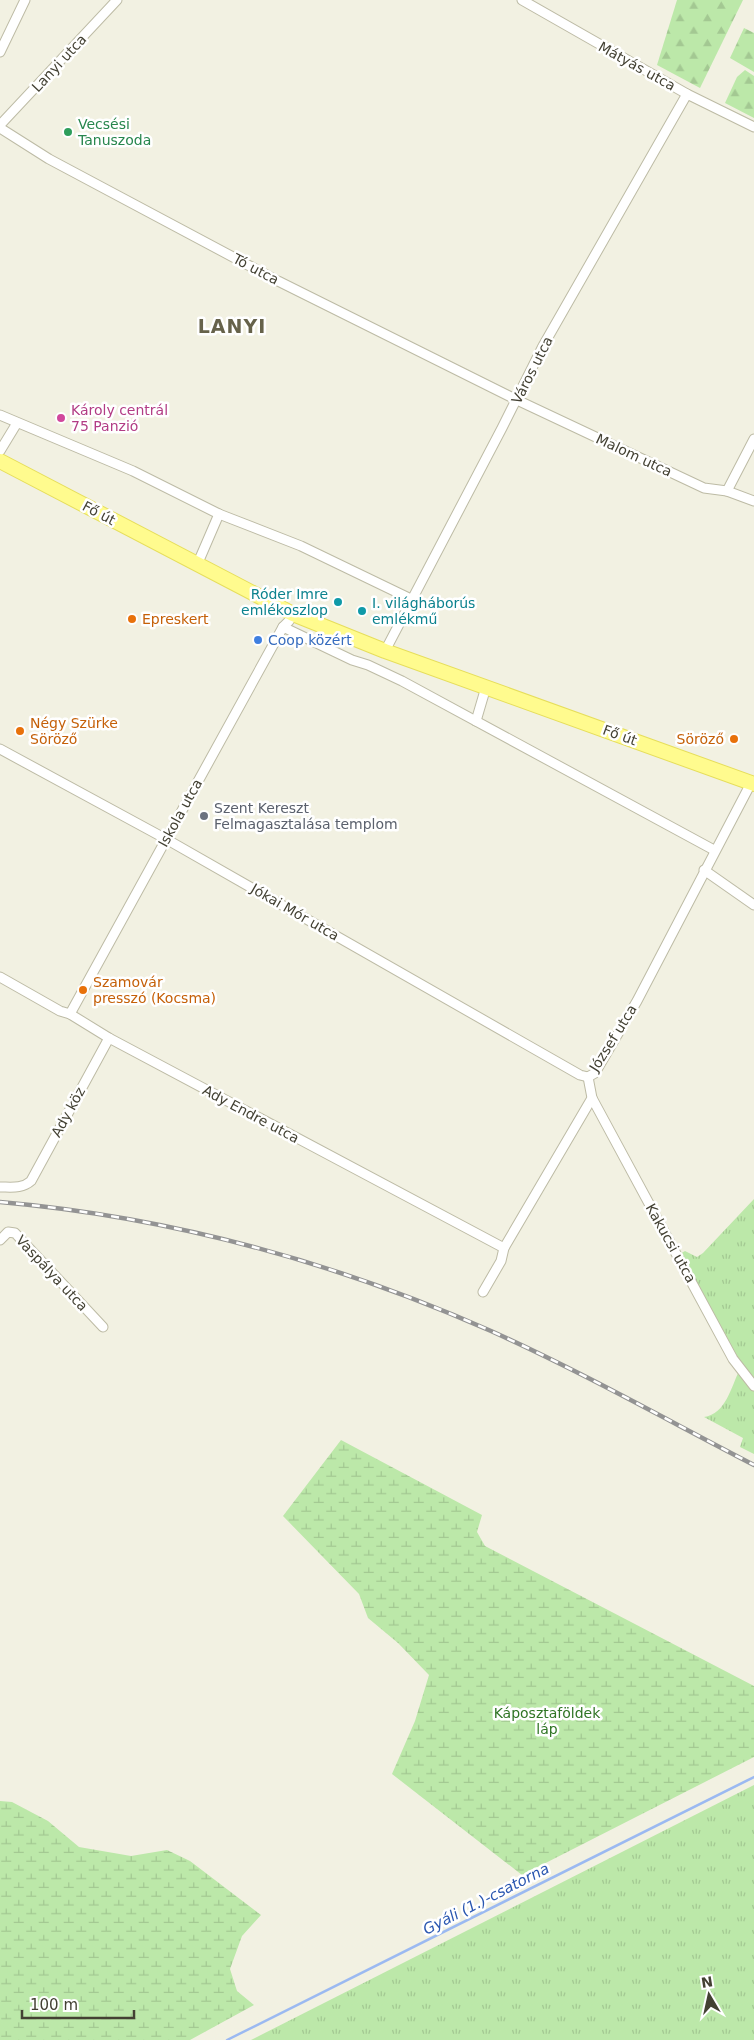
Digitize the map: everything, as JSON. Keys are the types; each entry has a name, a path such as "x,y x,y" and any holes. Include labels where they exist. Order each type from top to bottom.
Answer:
{"main road":[{"name":"Fő út","path":"0,462 293,614 381,649 752,783"}],"street":[{"path":"0,52 25,0"},
{"name":"Lanyi utca","path":"0,127 117,0"},
{"name":"Mátyás utca","path":"522,0 687,94 754,127"},
{"name":"Város utca","path":"381,649 412,600 517,400 543,346 687,94"},
{"name":"Tó utca","path":"0,127 49,159 278,281 517,400"},
{"name":"Malom utca","path":"517,400 704,488 728,491 754,502"},
{"path":"0,415 17,424 133,472 219,514 301,546 412,600"},
{"path":"0,451 17,424"},
{"path":"728,491 754,439"},
{"path":"197,565 219,514"},
{"name":"Iskola utca","path":"70,1014 283,627 293,614"},
{"path":"283,627 352,660 368,665 476,721 714,850"},
{"path":"368,665 381,649"},
{"path":"476,721 486,687"},
{"name":"Jókai Mór utca","path":"0,749 166,839 580,1075 588,1077"},
{"name":"József utca","path":"592,1098 588,1077 595,1072 636,1001 714,850 752,783"},
{"path":"704,870 754,905"},
{"name":"Ady Endre utca","path":"0,977 60,1011 70,1014 109,1038 504,1248"},
{"name":"Ady köz","path":"0,1187 26,1185 30,1181 109,1038"},
{"path":"482,1292 501,1261 504,1248 592,1098"},
{"name":"Kakucsi utca","path":"592,1098 734,1359 754,1386"},
{"name":"Vaspálya utca","path":"0,1240 8,1232 15,1233 103,1327"}],"green space":[{"path":"677,0 743,0 700,88 657,65"},
{"path":"744,28 754,33 754,72 730,58"},
{"path":"745,70 754,76 754,118 725,103 737,77"},
{"path":"754,1199 754,1454 740,1447 743,1438 704,1417 718,1411 723,1405 740,1369 678,1255 685,1251 697,1257 703,1253"},
{"name":"Káposztaföldek láp","path":"341,1440 482,1515 477,1532 485,1546 754,1686 754,1757 522,1875 392,1774 415,1721 429,1675 398,1643 368,1618 359,1594 283,1516"},
{"path":"754,1785 754,2040 251,2040"},
{"path":"0,1801 12,1802 48,1821 79,1847 131,1856 167,1850 190,1861 261,1915 242,1936 230,1969 237,1991 254,2005 190,2040 0,2040"}],"waterway":[{"name":"Gyáli (1.)-csatorna","path":"227,2040 754,1777"}],"railway":[{"path":"0,1202 64,1209 189,1231 251,1246 372,1284 432,1306 524,1346 754,1465"}],"place":[{"name":"Vecsési Tanuszoda","path":"68,132"},
{"name":"Károly centrál 75 Panzió","path":"61,418"},
{"name":"Róder Imre emlékoszlop","path":"338,602"},
{"name":"I. világháborús emlékmű","path":"362,611"},
{"name":"Epreskert","path":"132,619"},
{"name":"Coop közért","path":"258,640"},
{"name":"Négy Szürke Söröző","path":"20,731"},
{"name":"Söröző","path":"734,739"},
{"name":"Szent Kereszt Felmagasztalása templom","path":"204,816"},
{"name":"Szamovár presszó (Kocsma)","path":"83,990"}],"district":[{"name":"LANYI","path":"232,326"}]}
